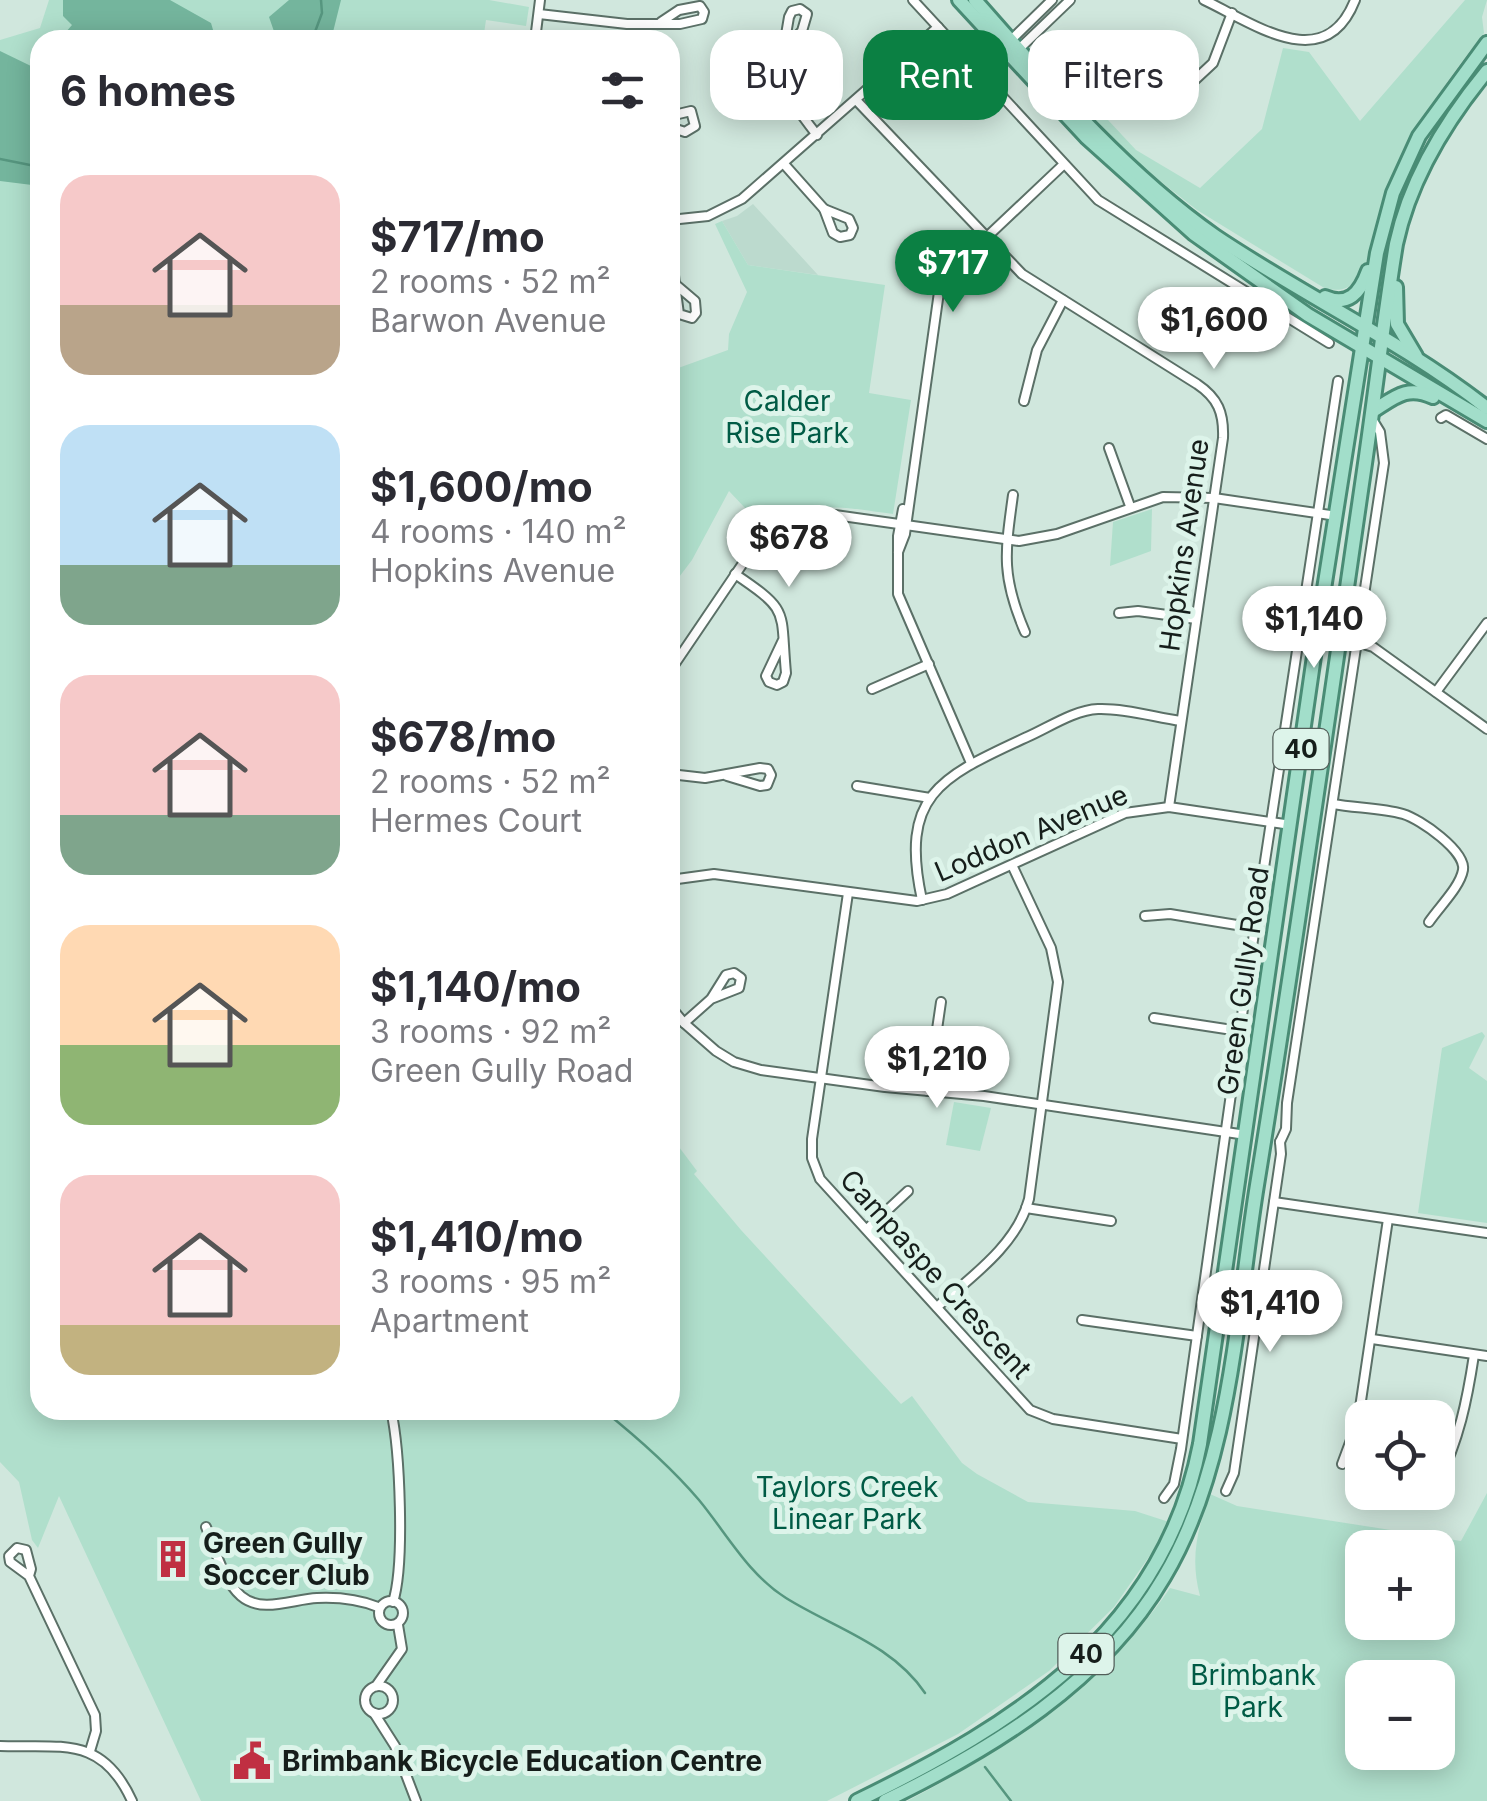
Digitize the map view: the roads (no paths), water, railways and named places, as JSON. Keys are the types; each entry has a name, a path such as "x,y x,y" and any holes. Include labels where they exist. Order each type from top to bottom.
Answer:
{"main road":[{"path":"959,0 1146,180 1214,234 1487,408"},
{"path":"975,0 1074,126 1170,214 1244,272 1487,421"},
{"name":"Green Gully Road","path":"857,1801 962,1748 1039,1696 1110,1630 1162,1558 1182,1510 1195,1470 1321,608 1380,235 1393,193 1419,136 1487,43"},
{"name":"Green Gully Road","path":"884,1801 986,1747 1062,1693 1128,1627 1167,1572 1194,1516 1213,1459 1273,1140 1311,828 1396,244 1408,204 1440,135 1487,72"},
{"path":"1214,234 1338,301 1350,299 1360,289 1380,235"},
{"path":"1396,244 1396,324 1407,346 1425,366"},
{"path":"1372,415 1395,396 1411,391 1473,413"},
{"path":"1291,825 1311,828"},
{"path":"1246,1135 1273,1140"}],"street":[{"path":"536,30 540,0"},
{"path":"913,0 1063,165 1106,206 1329,343"},
{"path":"1011,47 1052,0"},
{"path":"1011,47 1070,0"},
{"path":"1204,0 1283,38 1311,41 1338,28 1354,0"},
{"path":"538,14 627,24 694,23 702,19 704,12 700,6 692,5 662,22"},
{"path":"1199,76 1213,63 1232,13"},
{"path":"680,219 701,218 724,210 784,164 938,28"},
{"name":"Hopkins Avenue","path":"857,101 1022,274 1198,384 1214,398 1224,427 1169,807"},
{"path":"680,114 691,111 695,126 686,132 680,130"},
{"path":"806,120 817,135"},
{"path":"784,164 824,209"},
{"path":"972,763 898,594 902,525 938,292 953,269 1063,165"},
{"path":"1024,401 1036,350 1063,300"},
{"path":"1164,1498 1174,1484 1182,1440 1338,381"},
{"path":"1226,1491 1234,1473 1274,1202 1273,1140 1286,1129 1286,1103 1384,449 1372,415"},
{"path":"1441,418 1446,415 1487,439"},
{"path":"1109,448 1130,506"},
{"path":"1013,495 1006,540 1008,577 1025,632"},
{"path":"680,657 762,538 795,518 824,514 1006,540 1042,538 1163,497 1214,498 1337,516"},
{"path":"734,574 778,606 783,624 786,674 780,685 772,684 766,674 783,640"},
{"path":"1119,613 1138,611 1196,619"},
{"path":"1436,692 1487,624"},
{"path":"1357,642 1373,647 1487,729"},
{"path":"872,689 929,664"},
{"path":"922,900 914,848 918,826 930,798 952,775 1094,709 1181,721"},
{"path":"680,776 727,776 760,768 768,770 771,776 767,785 760,786 727,776"},
{"path":"858,786 930,798"},
{"path":"1333,804 1403,814 1419,821 1459,853 1464,868 1460,878 1429,922"},
{"name":"Loddon Avenue","path":"680,879 714,874 922,900 947,894 1124,814 1169,807 1291,825"},
{"path":"1311,828 1328,832"},
{"path":"937,1307 1007,1241 1026,1208 1057,1007 1056,965 1041,923 1012,865"},
{"name":"Campaspe Crescent","path":"848,893 812,1139 813,1165 820,1179 1030,1410 1053,1419 1182,1440"},
{"path":"1144,916 1170,914 1255,928"},
{"path":"684,1023 711,999"},
{"path":"928,1092 941,1002"},
{"path":"680,1018 706,1044 734,1062 761,1070 1246,1135"},
{"path":"1154,1018 1240,1032"},
{"path":"867,1229 908,1191"},
{"path":"1274,1202 1487,1233"},
{"path":"1026,1208 1111,1221"},
{"path":"1342,1464 1358,1420 1388,1219"},
{"path":"1082,1320 1197,1336"},
{"path":"1372,1339 1487,1356"},
{"path":"1455,1446 1465,1417 1474,1355"},
{"path":"392,1420 399,1563 393,1602"},
{"path":"206,1527 230,1581 248,1601 267,1605 299,1599 342,1598 378,1607"},
{"path":"29,1576 95,1715 96,1730 90,1751"},
{"path":"378,1607 383,1602 393,1602 404,1612 398,1624"},
{"path":"378,1607 383,1621 398,1624"},
{"path":"394,1746 365,1699 390,1671 402,1649 398,1624"},
{"path":"390,1671 390,1728 416,1801"},
{"path":"376,1686 390,1691"},
{"path":"374,1713 390,1708"},
{"path":"0,1746 70,1746 90,1751 110,1766 132,1801"}],"waterway":[{"path":"316,30 322,13 321,0"},
{"path":"0,159 30,165"},
{"path":"615,1420 677,1476 772,1588 879,1649 912,1676 925,1693"},
{"path":"985,1767 1011,1801"}],"place":[{"name":"Green Gully Soccer Club","path":"173,1559"},
{"name":"Brimbank Bicycle Education Centre","path":"252,1761"}],"park label":[{"name":"Calder Rise Park","path":"787,417"},
{"name":"Taylors Creek Linear Park","path":"847,1503"},
{"name":"Brimbank Park","path":"1253,1691"}]}
